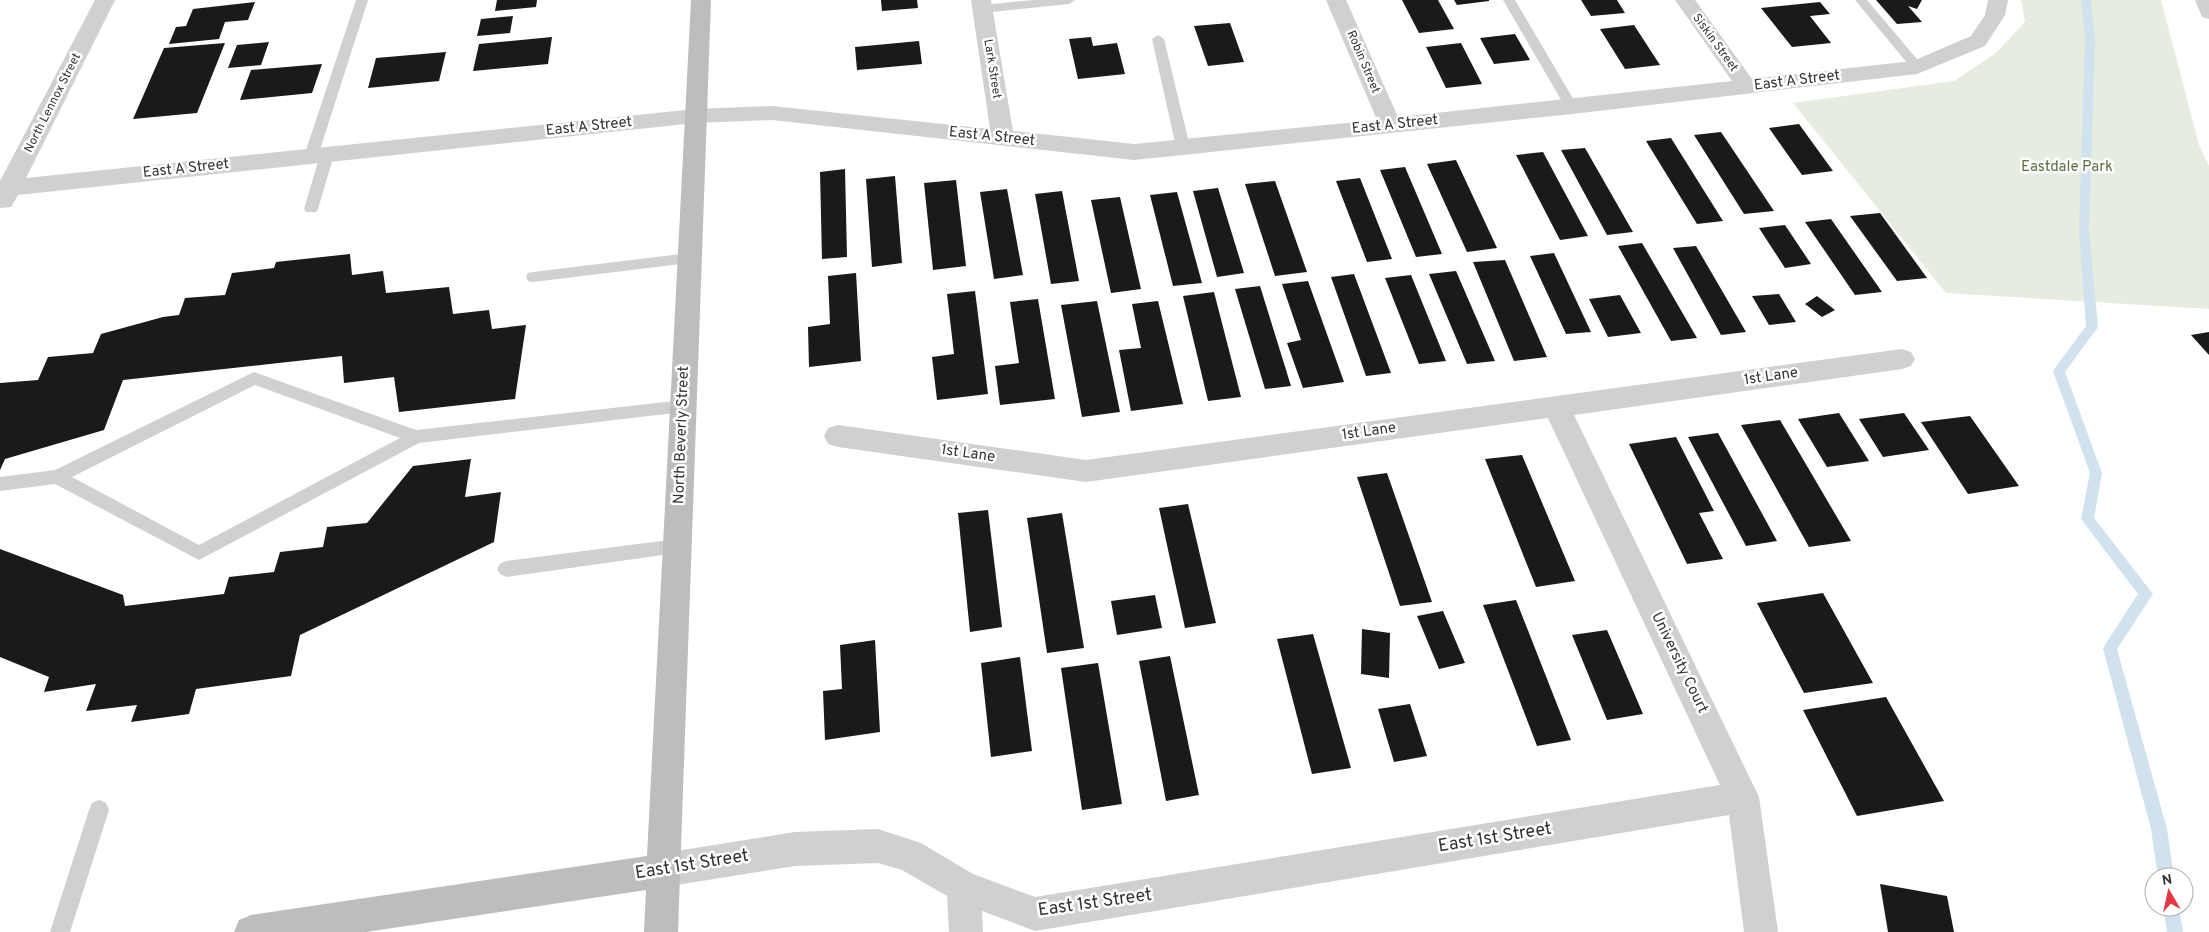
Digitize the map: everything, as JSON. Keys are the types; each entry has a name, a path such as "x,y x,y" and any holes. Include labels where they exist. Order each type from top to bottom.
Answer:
{"main road":[{"name":"North Beverly Street","path":"661,932 701,0"},
{"name":"East 1st Street","path":"251,932 664,870"}],"street":[{"name":"North Lennox Street","path":"3,194 105,0"},
{"name":"Robin Street","path":"1336,0 1390,125"},
{"name":"Siskin Street","path":"1684,0 1746,86"},
{"name":"East A Street","path":"3,194 319,155 695,116 772,113 1134,152 1572,107 1917,67 1978,41 1995,15 1998,0"},
{"path":"2205,0 2209,13"},
{"name":"Lark Street","path":"982,4 1003,138"},
{"name":"1st Lane","path":"838,436 1086,471 1902,359"},
{"name":"University Court","path":"1556,406 1743,797 1761,932"},
{"name":"East 1st Street","path":"664,870 795,849 878,846 909,855 963,887 1035,914 1743,797"},
{"path":"963,887 966,932"}],"lane":[{"path":"311,208 319,155 362,0"},
{"path":"982,4 1069,0"},
{"path":"1509,0 1572,107"},
{"path":"1861,0 1917,67"},
{"path":"1158,39 1183,147"},
{"path":"533,277 689,258"},
{"path":"0,484 57,478 254,378 416,437"},
{"path":"57,478 199,553 416,437 683,406"},
{"path":"506,569 677,546"},
{"path":"60,932 99,810"}],"green space":[{"name":"Eastdale Park","path":"2021,0 2161,0 2199,145 2209,166 2209,309 1946,293 1793,103 1954,81 1996,53 2025,22"}],"building":[{"path":"497,0 537,0 536,7 495,11"},
{"path":"881,0 917,0 918,8 882,11"},
{"path":"1402,0 1438,0 1454,29 1419,33"},
{"path":"1454,0 1489,0 1489,1 1457,5"},
{"path":"1581,0 1617,0 1625,13 1591,16"},
{"path":"1876,0 1922,0 1917,9 1908,6 1922,22 1897,24"},
{"path":"255,2 248,20 225,22 219,39 169,44 176,27 186,26 193,9"},
{"path":"1820,2 1830,14 1810,16 1831,43 1792,47 1761,8"},
{"path":"513,16 510,33 477,36 481,19"},
{"path":"1230,23 1244,62 1208,66 1194,26"},
{"path":"1634,25 1660,65 1625,69 1600,29"},
{"path":"1515,34 1530,60 1494,64 1480,38"},
{"path":"552,37 548,64 473,71 479,44"},
{"path":"1091,37 1093,46 1117,43 1125,74 1078,79 1069,39"},
{"path":"919,41 922,64 857,70 855,47"},
{"path":"269,42 261,65 228,68 237,45"},
{"path":"225,43 197,113 133,119 164,48"},
{"path":"1461,43 1482,84 1446,88 1426,47"},
{"path":"446,52 439,81 368,88 376,58"},
{"path":"322,64 312,93 240,100 251,70"},
{"path":"1799,124 1833,171 1802,175 1769,128"},
{"path":"1721,132 1774,211 1744,214 1694,135"},
{"path":"1671,138 1723,221 1697,224 1646,141"},
{"path":"1585,148 1633,232 1607,235 1561,150"},
{"path":"1543,152 1588,236 1560,240 1516,155"},
{"path":"1456,160 1497,248 1467,252 1427,164"},
{"path":"1405,167 1442,254 1416,257 1380,170"},
{"path":"845,169 847,257 822,259 820,172"},
{"path":"895,176 902,263 872,267 866,179"},
{"path":"1360,178 1392,259 1367,262 1336,181"},
{"path":"956,180 966,266 933,270 924,183"},
{"path":"1275,181 1307,272 1275,276 1245,184"},
{"path":"1218,188 1244,273 1217,277 1193,191"},
{"path":"1007,189 1023,275 994,279 980,192"},
{"path":"1062,191 1079,281 1051,284 1035,194"},
{"path":"1177,192 1202,283 1173,286 1150,195"},
{"path":"1120,197 1141,289 1111,293 1091,200"},
{"path":"1880,213 1927,278 1897,281 1850,216"},
{"path":"1831,219 1882,292 1855,295 1805,222"},
{"path":"1785,225 1811,264 1785,268 1759,228"},
{"path":"1642,243 1697,338 1671,341 1618,246"},
{"path":"1696,246 1746,332 1721,335 1673,248"},
{"path":"1554,253 1591,332 1566,334 1530,256"},
{"path":"350,254 352,275 383,271 386,293 449,287 453,314 489,310 492,329 526,325 515,399 399,412 394,377 344,383 342,356 123,380 104,430 5,459 0,470 0,383 38,380 48,357 93,353 101,334 163,317 179,315 185,298 225,295 232,273 274,268 276,262"},
{"path":"1505,260 1547,357 1514,361 1473,262"},
{"path":"1456,271 1495,361 1467,364 1429,274"},
{"path":"856,273 861,361 809,367 808,327 830,324 828,276"},
{"path":"1354,274 1391,373 1366,376 1331,277"},
{"path":"1411,275 1446,361 1419,364 1385,278"},
{"path":"1308,281 1344,382 1303,388 1287,343 1301,340 1282,284"},
{"path":"1260,286 1291,386 1265,389 1235,289"},
{"path":"975,291 988,394 937,400 932,357 954,354 947,294"},
{"path":"1214,292 1241,397 1208,401 1183,296"},
{"path":"1779,294 1796,322 1769,325 1752,296"},
{"path":"1620,295 1641,333 1608,337 1589,299"},
{"path":"1817,296 1835,310 1822,317 1805,304"},
{"path":"1038,299 1055,399 1000,405 995,366 1019,363 1010,302"},
{"path":"1097,301 1120,412 1082,417 1061,305"},
{"path":"1158,301 1183,404 1131,411 1119,350 1141,348 1132,304"},
{"path":"2209,332 2209,355 2191,335"},
{"path":"1839,413 1869,461 1827,467 1798,419"},
{"path":"1904,413 1929,450 1883,457 1859,419"},
{"path":"1970,416 2019,486 1968,494 1921,422"},
{"path":"1780,420 1851,541 1809,547 1741,425"},
{"path":"1718,433 1777,541 1746,546 1688,437"},
{"path":"1676,437 1714,511 1699,513 1723,559 1687,564 1629,444"},
{"path":"1522,455 1575,581 1536,587 1485,459"},
{"path":"471,459 465,497 501,492 494,542 300,635 291,676 196,689 189,714 131,722 137,705 86,711 96,684 44,692 49,677 0,657 0,549 123,595 125,606 224,594 229,577 274,572 280,552 323,547 327,527 367,523 413,466"},
{"path":"1387,473 1432,602 1400,606 1357,477"},
{"path":"1188,504 1216,623 1185,628 1159,508"},
{"path":"988,510 1002,627 970,632 958,513"},
{"path":"1062,513 1084,648 1047,653 1027,518"},
{"path":"1823,593 1873,683 1804,693 1757,603"},
{"path":"1155,595 1162,628 1117,635 1111,601"},
{"path":"1516,600 1571,740 1537,746 1483,605"},
{"path":"1443,611 1465,663 1439,669 1417,616"},
{"path":"1362,629 1390,633 1389,678 1361,674"},
{"path":"1607,630 1643,714 1607,720 1572,635"},
{"path":"1313,634 1351,768 1312,774 1277,639"},
{"path":"875,640 880,732 825,740 823,691 842,689 840,645"},
{"path":"1170,656 1199,795 1166,801 1139,661"},
{"path":"1020,657 1032,751 991,757 981,663"},
{"path":"1098,663 1122,804 1082,810 1061,668"},
{"path":"1886,697 1944,801 1857,816 1803,710"},
{"path":"1410,704 1427,756 1394,762 1378,709"},
{"path":"1880,884 1947,896 1954,932 1888,932"}],"waterway":[{"path":"2086,0 2090,39 2084,231 2092,327 2059,371 2096,473 2087,519 2146,594 2110,648 2159,829 2165,867"},
{"path":"2173,917 2175,932"}]}
